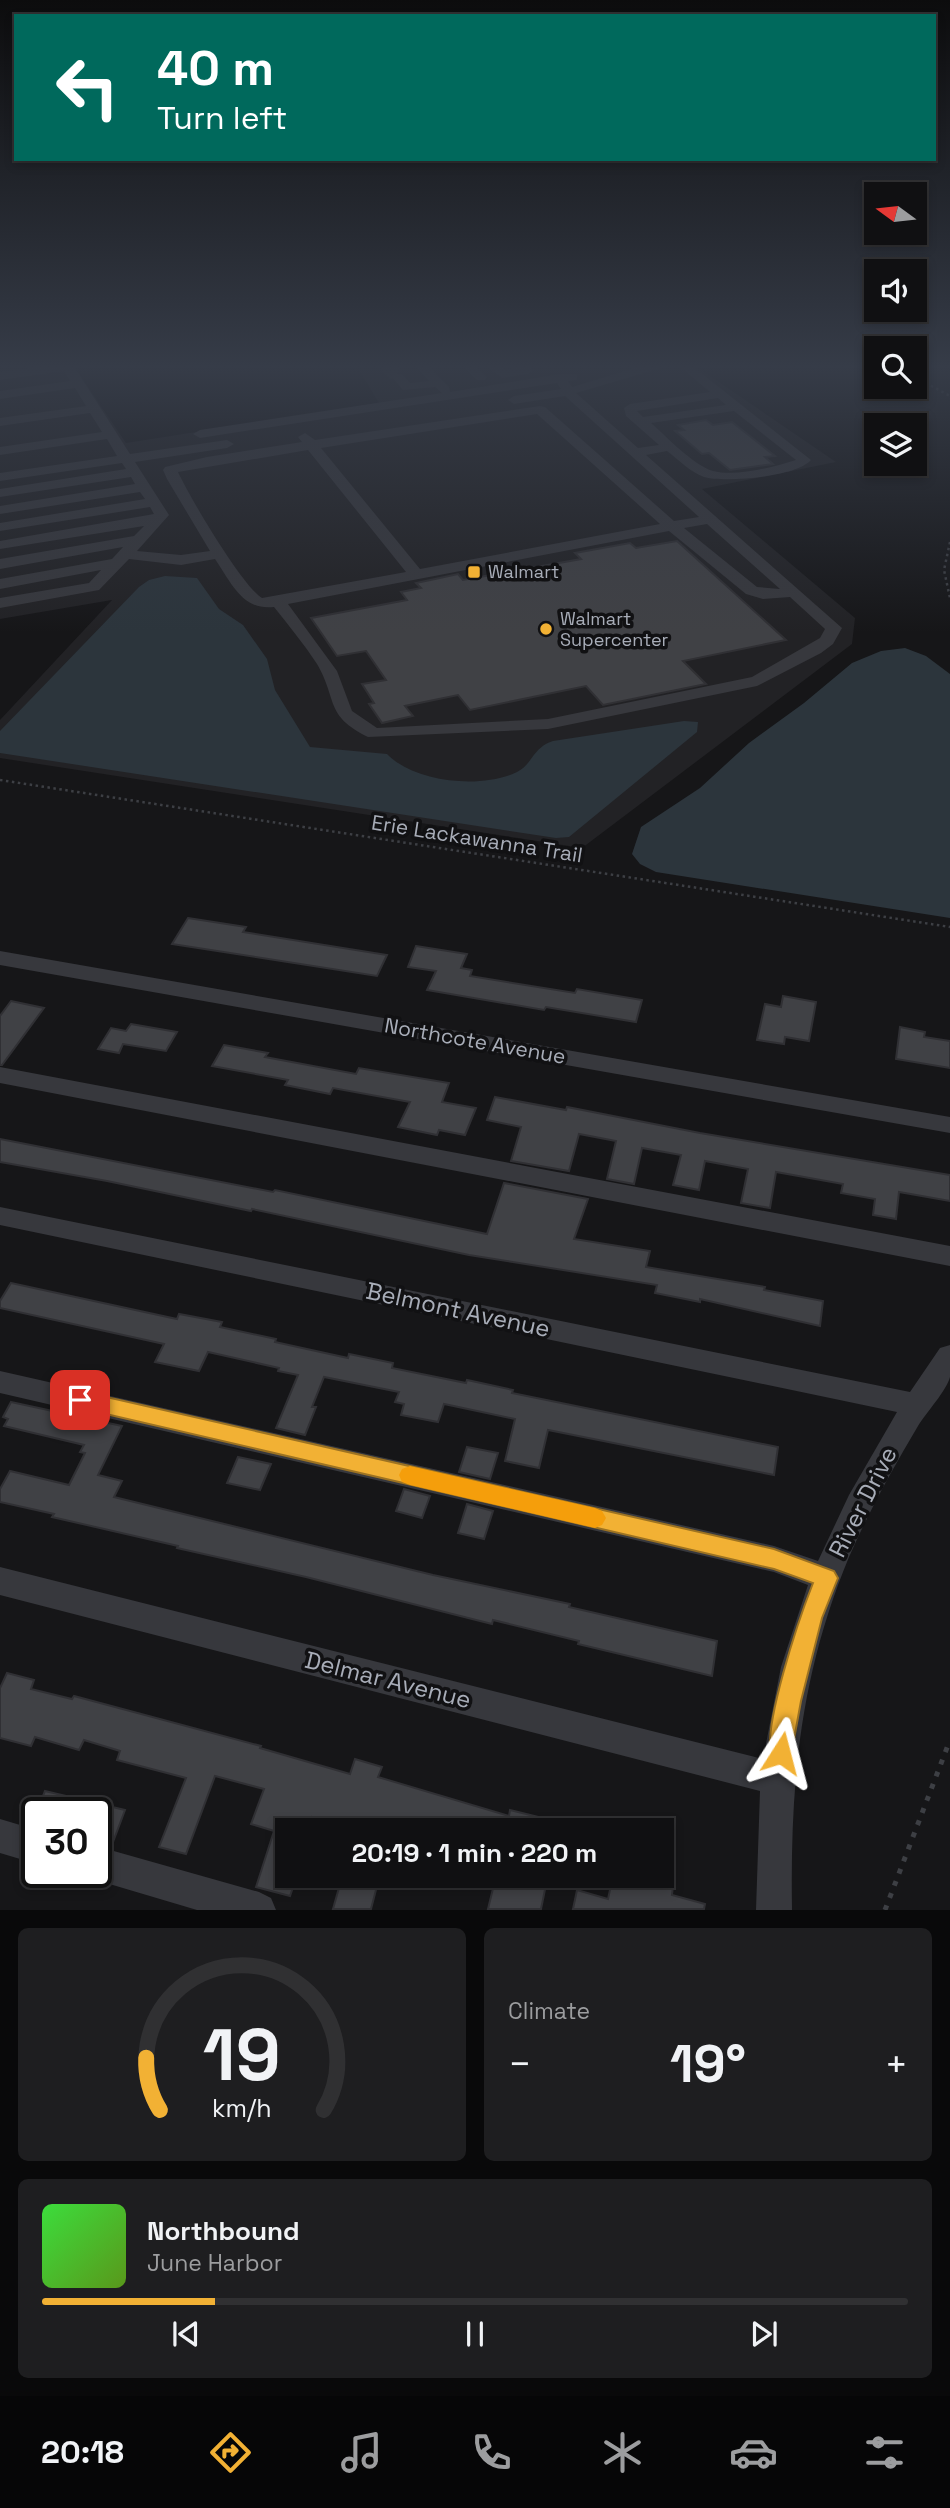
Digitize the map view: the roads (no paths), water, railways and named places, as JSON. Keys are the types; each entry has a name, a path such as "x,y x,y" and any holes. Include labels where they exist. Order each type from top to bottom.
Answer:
{"street":[{"path":"0,466 71,454"},
{"path":"0,477 88,454"},
{"path":"0,604 94,587 158,519 162,514 124,454"},
{"path":"260,454 170,470 220,554 251,598 261,603 709,519"},
{"path":"319,454 416,574"},
{"path":"590,454 671,526 691,539 752,592 769,595 793,592"},
{"path":"278,601 331,673 340,710 357,725 374,733 548,724 757,681 827,641 834,628 635,454"},
{"path":"680,454 706,474 729,476 799,464 804,460 796,454"},
{"path":"0,493 134,472"},
{"path":"0,510 144,487"},
{"path":"0,527 154,502"},
{"path":"0,545 158,519"},
{"path":"0,564 138,540"},
{"path":"0,584 121,559 181,560 220,554"},
{"name":"Northcote Avenue","path":"0,958 950,1125"},
{"path":"0,1075 950,1256"},
{"name":"Belmont Avenue","path":"0,1216 915,1404"},
{"name":"River Drive","path":"774,1909 777,1779 789,1701 811,1618 833,1558 876,1474 915,1404 950,1356"},
{"path":"0,1382 774,1559 826,1578"},
{"name":"Delmar Avenue","path":"0,1581 777,1779"},
{"path":"0,1836 21,1842"},
{"path":"112,1868 259,1909"}],"place":[{"name":"Walmart","path":"474,572"},
{"name":"Walmart Supercenter","path":"546,629"}]}
